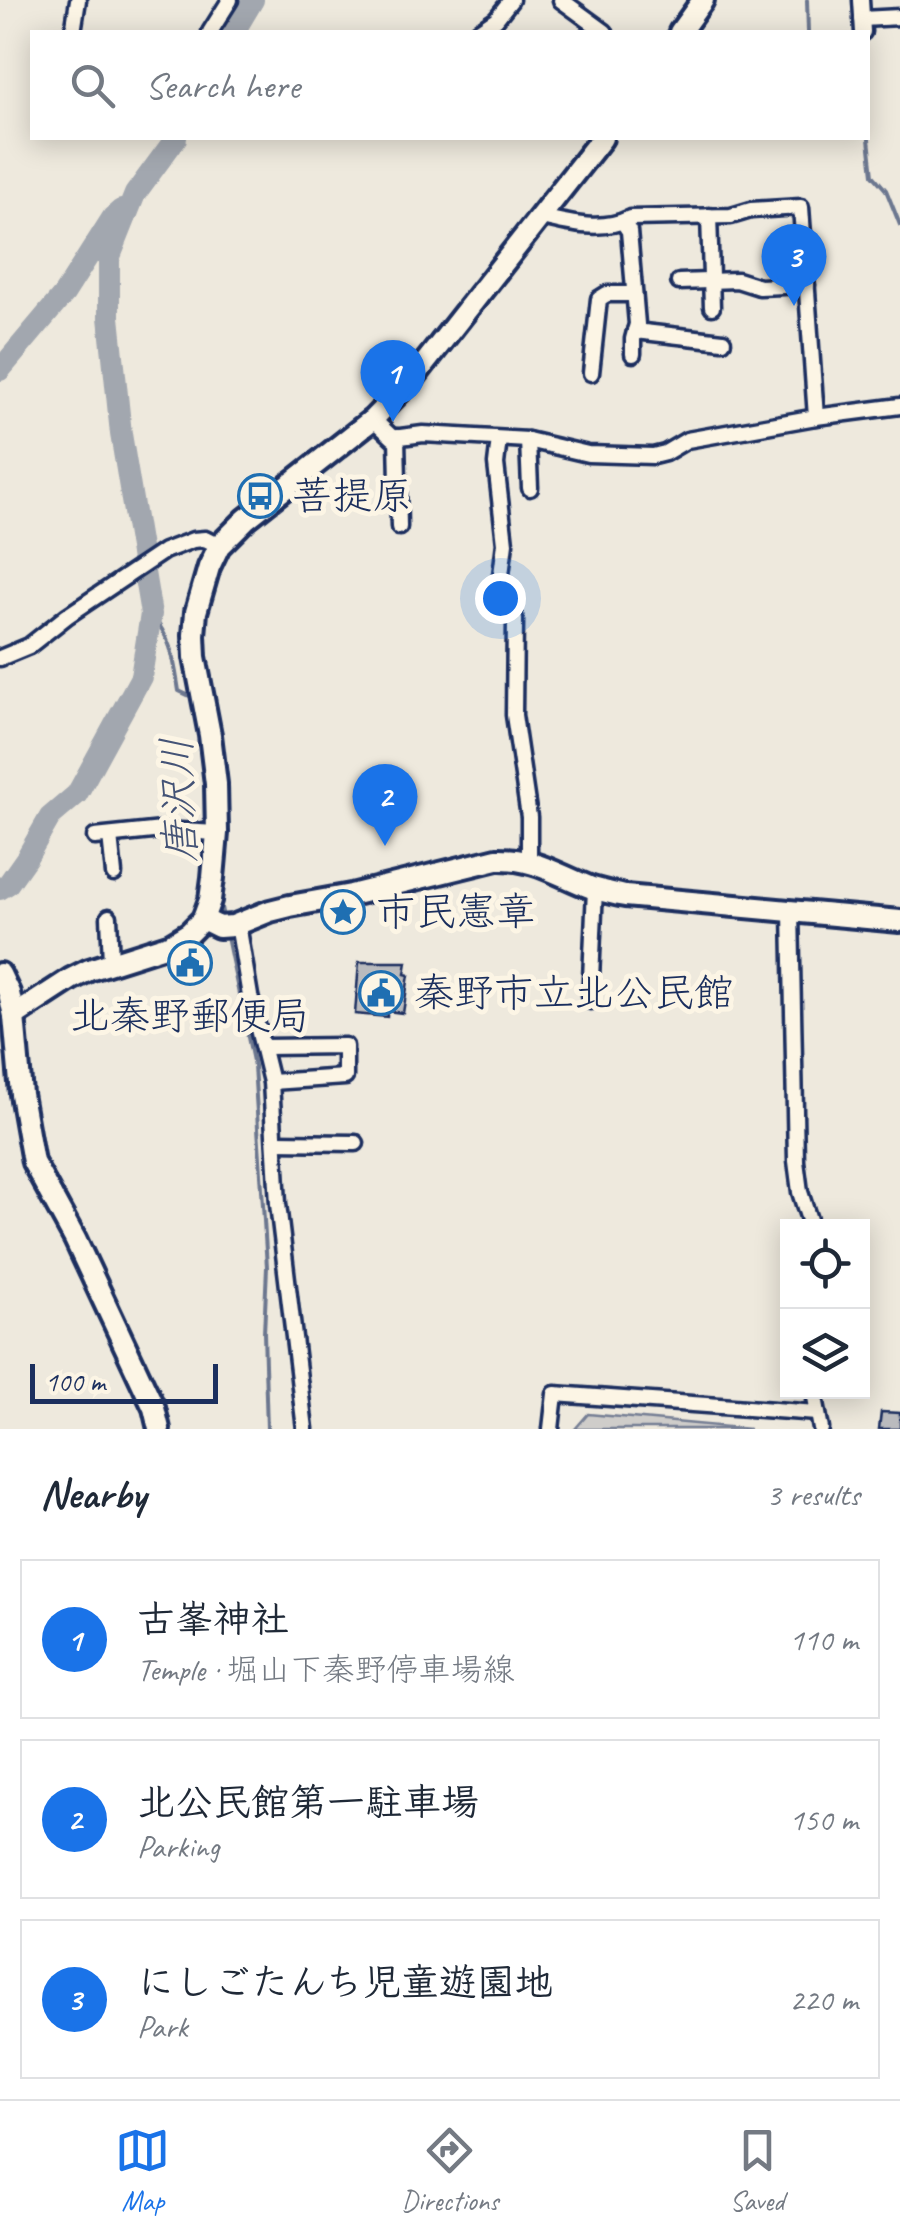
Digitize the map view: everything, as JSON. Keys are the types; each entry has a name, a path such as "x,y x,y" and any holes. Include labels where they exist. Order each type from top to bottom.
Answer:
{"main road":[{"path":"681,30 703,0"},
{"path":"223,924 210,900 217,832 216,784 194,635 196,612 219,546 246,518 372,419 414,378 600,140"},
{"path":"7,1022 71,979 171,944 189,933 497,859 530,861 595,889 625,896 900,920"},
{"path":"0,974 9,993 7,1022 32,1162 75,1239 154,1408 160,1429"}],"street":[{"path":"73,30 78,0"},
{"path":"211,30 230,0"},
{"path":"480,30 511,0"},
{"path":"560,0 602,30"},
{"path":"861,0 863,26 900,17"},
{"path":"542,217 576,225 618,224 630,218 731,216 751,210 801,207 816,417"},
{"path":"709,216 712,307"},
{"path":"624,222 629,232 637,324 633,354"},
{"path":"679,282 737,280 759,287 806,285"},
{"path":"591,373 599,299 606,294 634,294"},
{"path":"635,331 723,342"},
{"path":"372,419 393,438 422,434 528,440 588,454 653,456 687,440 900,406"},
{"path":"398,437 399,527"},
{"path":"499,439 496,464 505,544 501,575 515,620 514,715 530,817 530,861"},
{"path":"528,440 530,488"},
{"path":"0,658 29,646 164,551 192,540 205,539 219,546"},
{"path":"114,874 103,837 162,830 217,832"},
{"path":"590,1001 595,889"},
{"path":"790,911 796,1162 800,1192 810,1219"},
{"path":"109,917 112,962"},
{"path":"223,924 250,996 271,1082 278,1204 305,1429"},
{"path":"264,1047 344,1046 346,1077 271,1082"},
{"path":"275,1142 356,1143"},
{"path":"551,1429 555,1394 817,1413"},
{"path":"815,1399 822,1429"}],"shaded area":[{"path":"588,1414 750,1429 575,1429"}],"building":[{"name":"秦野市立北公民館","path":"359,962 407,962 405,974 409,975 403,1013 387,1011 387,1017 355,1014"},
{"path":"881,1412 900,1413 900,1429 879,1429"}],"waterway":[{"path":"235,30 253,0"},
{"path":"807,0 808,30"},
{"name":"唐沢川","path":"0,889 27,857 50,817 77,794 141,677 151,614 121,434 109,317 109,259 135,194 175,140"},
{"path":"869,140 873,175 886,190 900,225"},
{"path":"0,370 64,294 121,210"},
{"name":"唐沢川","path":"151,614 168,641 179,691 196,699"},
{"name":"唐沢川","path":"223,918 225,853"},
{"name":"唐沢川","path":"226,932 254,1066 267,1267 267,1429"}],"place":[{"name":"にしごたんち児童遊園地","path":"794,306"},
{"name":"古峯神社","path":"393,422"},
{"name":"菩提原","path":"260,496"},
{"name":"北公民館第一駐車場","path":"385,846"},
{"name":"市民憲章","path":"343,912"},
{"name":"北秦野郵便局","path":"190,963"},
{"name":"秦野市立北公民館","path":"381,993"}]}
